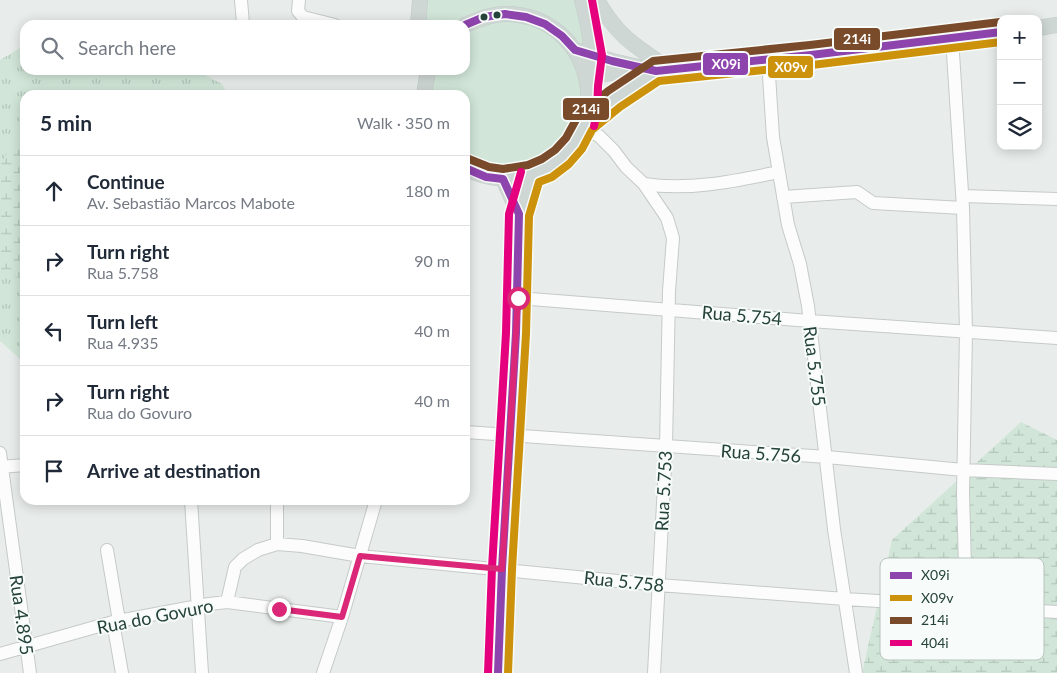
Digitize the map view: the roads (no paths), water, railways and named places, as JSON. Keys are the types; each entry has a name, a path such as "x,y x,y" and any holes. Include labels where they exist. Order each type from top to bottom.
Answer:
{"main road":[{"path":"418,20 420,0"},
{"path":"470,172 486,177 503,179 531,175 548,168 574,144 588,111 592,55 582,0"},
{"path":"597,0 609,21 622,36 662,70"},
{"path":"470,23 484,17 505,14 526,17 545,24 562,36 575,50 589,81"},
{"path":"1042,22 1057,20"},
{"path":"1042,27 1057,25"},
{"path":"589,81 997,27"},
{"path":"575,50 612,61 662,70 768,60 997,32"},
{"path":"583,126 614,99 662,70"},
{"path":"498,673 502,569 518,298 519,214 531,175"},
{"path":"503,179 519,214"}],"street":[{"path":"241,0 243,20"},
{"path":"298,0 298,11 303,17 315,20"},
{"path":"952,38 963,202 966,332 963,470 965,558"},
{"name":"Rua 5.755","path":"768,60 773,137 778,172 788,225 805,286 827,457 834,529 856,673"},
{"name":"Rua 5.753","path":"583,126 599,136 626,167 644,184 662,209 671,227 673,238 669,290 666,446 654,673"},
{"path":"644,184 668,186 706,184 743,180 778,172"},
{"path":"783,196 857,192 873,203 1057,199"},
{"name":"Rua 5.754","path":"518,298 1057,338"},
{"name":"Rua 5.756","path":"470,432 827,457 963,470 1057,474"},
{"name":"Rua 4.895","path":"0,453 30,673"},
{"path":"1,467 20,465"},
{"path":"191,505 202,673"},
{"path":"277,505 277,544"},
{"path":"323,673 342,617 375,505"},
{"name":"Rua 5.758","path":"226,602 235,567 243,559 258,550 277,544 302,546 360,556 658,584 880,601"},
{"path":"106,550 122,673"},
{"name":"Rua do Govuro","path":"0,654 116,622 226,602 342,617"},
{"name":"Rua 5.758","path":"1044,611 1057,612"}]}
